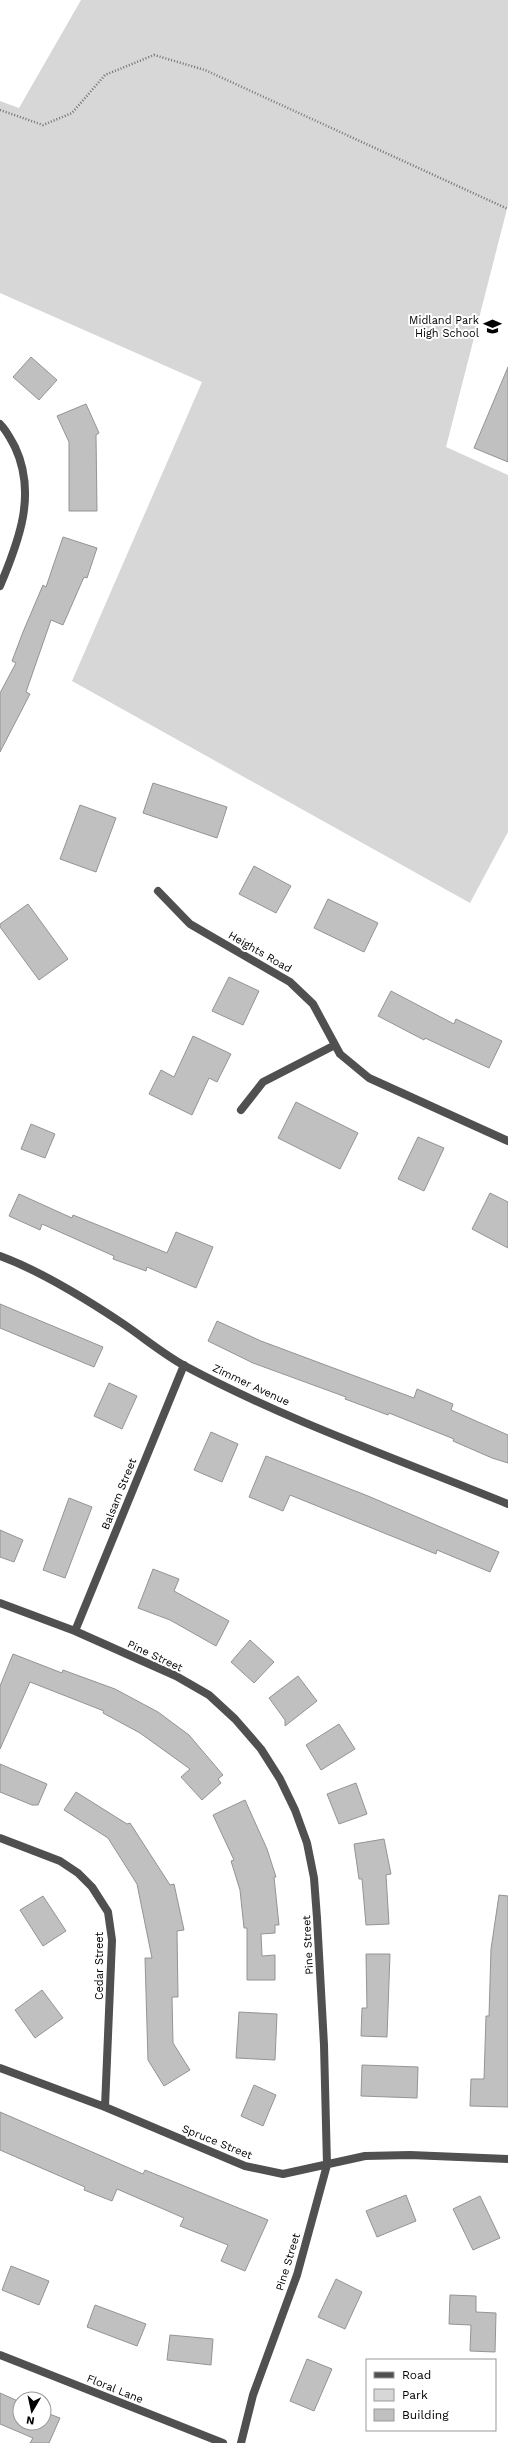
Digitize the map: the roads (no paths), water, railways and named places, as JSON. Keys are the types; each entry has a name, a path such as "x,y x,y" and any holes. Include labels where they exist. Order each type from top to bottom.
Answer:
{"street":[{"path":"0,424 9,435 25,476 25,501 18,543 0,586"},
{"name":"Heights Road","path":"158,892 190,924 290,982 314,1004 340,1054 369,1078 508,1141"},
{"path":"241,1110 263,1082 335,1045"},
{"name":"Zimmer Avenue","path":"0,1256 67,1290 122,1323 184,1365 285,1414 508,1504"},
{"name":"Balsam Street","path":"75,1631 184,1365"},
{"name":"Pine Street","path":"0,1603 75,1631 176,1676 209,1695 235,1719 261,1749 280,1779 295,1810 307,1843 314,1878 324,2045 327,2165 297,2275 253,2395 241,2443"},
{"name":"Cedar Street","path":"0,1838 60,1861 78,1872 92,1887 108,1912 112,1940 105,2107"},
{"name":"Spruce Street","path":"0,2068 105,2107 245,2166 283,2174 365,2156 508,2158"},
{"name":"Floral Lane","path":"0,2355 223,2443"}],"place":[{"name":"Midland Park High School","path":"492,326"}]}
